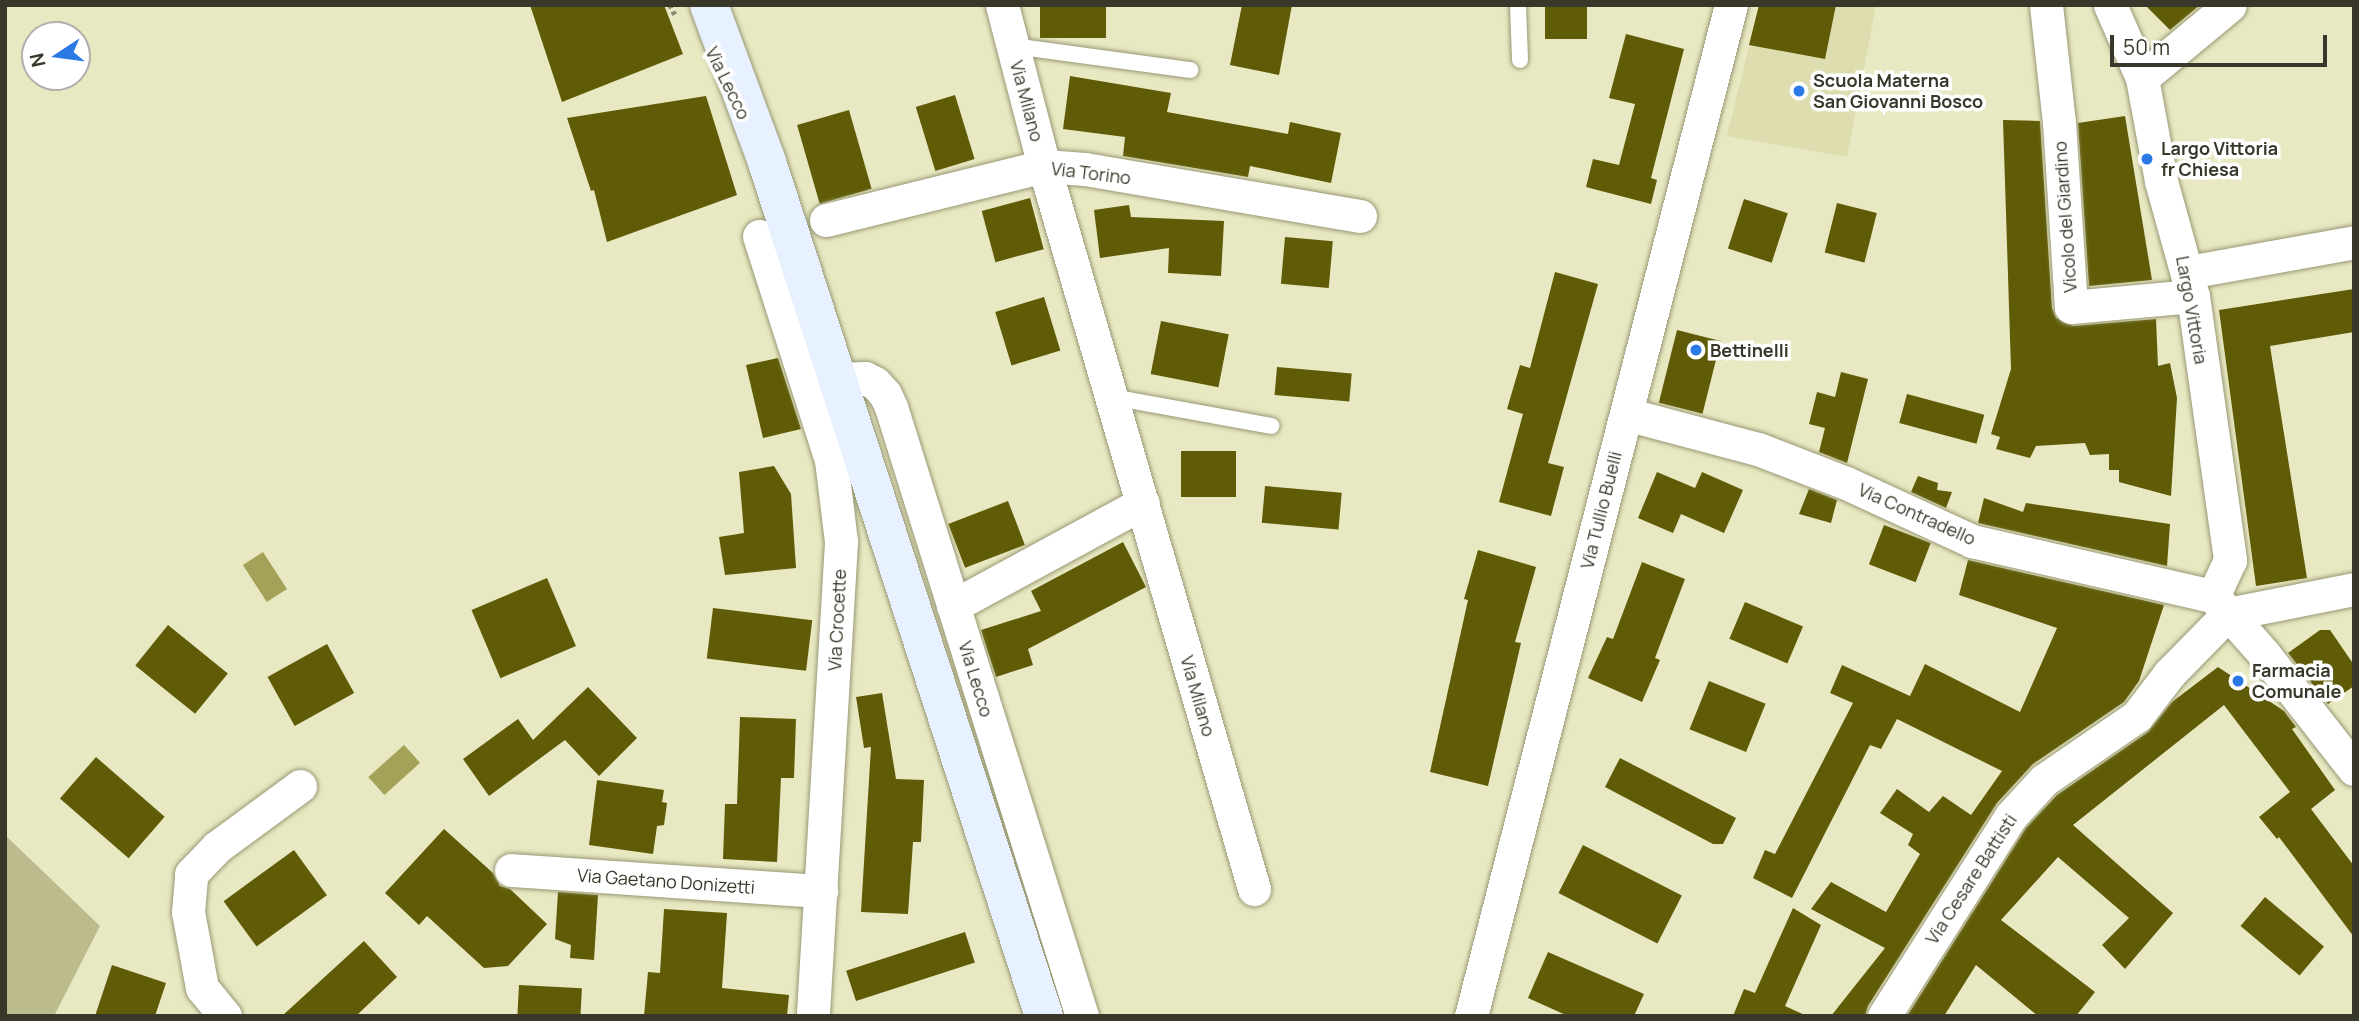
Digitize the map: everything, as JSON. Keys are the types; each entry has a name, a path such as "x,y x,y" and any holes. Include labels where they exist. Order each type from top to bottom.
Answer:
{"main road":[{"name":"Via Lecco","path":"688,5 767,162"},
{"name":"Via Lecco","path":"709,5 767,162 1044,1016"}],"street":[{"name":"Via Milano","path":"1002,5 1044,166 1254,890"},
{"name":"Via Tullio Buelli","path":"1471,1016 1731,5"},
{"name":"Vicolo del Giardino","path":"2046,5 2059,122 2071,307 2191,284"},
{"name":"Largo Vittoria","path":"2110,5 2142,78 2161,181 2191,284 2230,560 2221,605"},
{"path":"2142,78 2230,5"},
{"name":"Via Torino","path":"826,220 1044,166 1085,169 1360,216"},
{"name":"Via Crocette","path":"759,236 831,460 841,542 813,1016"},
{"path":"2191,284 2283,253 2354,242"},
{"name":"Via Lecco","path":"837,379 865,378 885,394 1082,1016"},
{"name":"Via Contradello","path":"1626,414 1758,449 1846,483 1972,541 2221,605"},
{"path":"953,606 1143,503"},
{"path":"2221,605 2354,589"},
{"path":"2221,605 2354,769"},
{"name":"Via Cesare Battisti","path":"1884,1016 2011,816 2044,780 2137,716 2221,605"},
{"path":"225,1016 202,988 188,912 191,874 217,847 300,786"},
{"name":"Via Gaetano Donizetti","path":"511,870 821,891"}],"lane":[{"path":"1518,5 1520,60"},
{"name":"Via Milano","path":"1013,46 1190,70"},
{"path":"1112,397 1271,426"}],"shaded area":[{"name":"Scuola Materna San Giovanni Bosco","path":"1759,5 1876,5 1847,157 1727,136"},
{"path":"263,552 287,589 267,602 243,565"},
{"path":"404,745 420,763 384,795 368,777"},
{"path":"5,835 100,926 54,1016 5,1016"}],"building":[{"path":"530,5 664,5 683,54 562,102"},
{"path":"1040,5 1106,5 1106,38 1040,38"},
{"path":"1242,5 1292,5 1279,75 1230,65"},
{"path":"1545,5 1587,5 1587,39 1545,39"},
{"path":"1759,5 1836,5 1825,59 1749,45"},
{"path":"2145,5 2200,5 2170,30"},
{"path":"1626,34 1684,49 1651,178 1657,180 1651,204 1586,187 1593,159 1619,165 1635,104 1609,98"},
{"path":"1070,76 1171,93 1167,112 1288,134 1290,122 1341,133 1331,183 1250,166 1248,177 1123,156 1125,137 1063,129"},
{"path":"955,95 975,159 935,171 916,107"},
{"path":"706,96 737,195 607,242 594,190 591,191 567,118"},
{"path":"849,110 872,189 820,204 797,125"},
{"path":"2125,116 2152,280 2089,286 2078,123"},
{"path":"2003,120 2040,121 2052,308 2056,318 2073,326 2156,319 2158,366 2170,363 2177,398 2171,496 2119,482 2119,470 2109,470 2109,454 2090,455 2085,443 2036,446 2030,458 1996,449 2000,437 1991,434 2011,369"},
{"path":"1030,198 1044,249 995,262 982,211"},
{"path":"1744,199 1788,213 1772,263 1728,248"},
{"path":"1837,203 1877,213 1864,262 1825,252"},
{"path":"1129,205 1131,217 1224,221 1221,276 1168,273 1169,248 1100,258 1094,210"},
{"path":"1285,237 1333,241 1329,288 1281,284"},
{"path":"1555,272 1598,284 1548,463 1564,467 1551,516 1499,502 1523,414 1507,409 1520,365 1530,368"},
{"path":"2354,289 2354,332 2270,346 2307,578 2256,586 2219,310"},
{"path":"1044,297 1060,351 1012,365 995,312"},
{"path":"1161,321 1229,334 1218,387 1151,374"},
{"path":"1677,330 1721,341 1703,414 1659,403"},
{"path":"778,358 801,429 763,438 746,365"},
{"path":"1277,367 1352,374 1349,401 1275,395"},
{"path":"1841,372 1868,379 1847,463 1819,452 1825,428 1809,424 1817,392 1835,397"},
{"path":"1907,394 1984,415 1977,444 1899,423"},
{"path":"1181,451 1236,451 1236,497 1181,497"},
{"path":"774,466 791,494 796,568 725,575 719,537 744,533 739,472"},
{"path":"1657,472 1695,488 1702,472 1743,490 1724,533 1681,514 1673,533 1638,518"},
{"path":"1918,476 1938,483 1937,490 1952,492 1946,508 1911,492"},
{"path":"1265,486 1342,493 1338,530 1262,523"},
{"path":"1809,489 1837,500 1831,523 1799,514"},
{"path":"1984,498 2023,512 2026,503 2170,524 2167,566 1978,523"},
{"path":"1008,501 1025,545 965,568 948,524"},
{"path":"1884,525 1931,543 1916,582 1869,564"},
{"path":"1123,542 1146,587 1028,649 1033,665 996,677 981,630 1041,611 1031,591"},
{"path":"1478,550 1536,567 1515,642 1521,643 1488,786 1430,772 1468,600 1464,599"},
{"path":"1968,560 2164,605 2139,681 2124,702 2033,764 1997,803 1868,1006 1865,1016 1831,1016 1885,948 1811,909 1831,882 1886,912 1920,854 1908,845 1913,834 1880,813 1897,789 1929,812 1943,796 1971,815 2002,771 1897,719 1881,749 1870,745 1792,898 1753,878 1765,850 1775,854 1853,703 1830,693 1842,665 1910,696 1925,664 2020,712 2057,628 1959,595"},
{"path":"1642,562 1685,579 1655,658 1660,660 1642,702 1588,678 1607,637 1613,639"},
{"path":"547,578 576,646 500,678 472,610"},
{"path":"1745,602 1803,627 1787,663 1729,639"},
{"path":"713,608 812,620 806,671 707,659"},
{"path":"168,625 228,673 195,714 135,665"},
{"path":"2320,630 2330,630 2354,665 2354,686 2328,704 2288,653"},
{"path":"327,644 354,693 295,726 268,677"},
{"path":"2218,667 2284,711 2296,727 2292,729 2335,790 2311,809 2354,866 2354,937 2279,837 2277,839 2259,817 2290,792 2224,705 2073,825 2173,913 2125,969 2102,945 2129,918 2058,857 2001,920 2095,992 2076,1016 2038,1016 1976,965 1944,1016 1907,1016 2026,828 2057,795 2148,732 2172,702"},
{"path":"1709,681 1766,704 1746,752 1690,729"},
{"path":"588,687 637,738 599,776 565,740 489,796 463,759 518,719 533,740"},
{"path":"882,693 896,779 924,780 921,842 913,842 908,914 861,912 871,747 864,748 856,697"},
{"path":"740,717 796,719 794,778 781,778 777,862 723,859 725,804 737,804"},
{"path":"96,757 165,817 129,858 60,799"},
{"path":"1620,758 1736,818 1723,844 1713,844 1605,787"},
{"path":"597,780 664,790 662,802 667,803 664,825 657,826 653,854 589,845"},
{"path":"444,829 493,873 500,886 510,889 547,924 508,966 484,968 427,916 419,925 385,893"},
{"path":"1583,845 1682,895 1657,944 1558,893"},
{"path":"294,850 327,895 257,946 224,901"},
{"path":"558,892 598,895 594,960 570,958 571,945 555,939"},
{"path":"2265,897 2324,946 2300,976 2241,926"},
{"path":"1793,908 1821,925 1785,1006 1807,1016 1733,1016 1744,989 1755,993"},
{"path":"664,909 727,913 722,988 789,995 787,1016 644,1016 648,972 660,973"},
{"path":"965,932 975,962 856,1001 846,971"},
{"path":"364,941 397,977 356,1016 282,1016"},
{"path":"1548,952 1644,994 1634,1016 1568,1016 1528,998"},
{"path":"112,965 166,983 155,1016 95,1016"},
{"path":"519,985 582,988 580,1016 517,1016"}],"place":[{"name":"Scuola Materna San Giovanni Bosco","path":"1799,91"},
{"name":"Largo Vittoria fr Chiesa","path":"2147,159"},
{"name":"Bettinelli","path":"1696,350"},
{"name":"Farmacia Comunale","path":"2238,681"}]}
